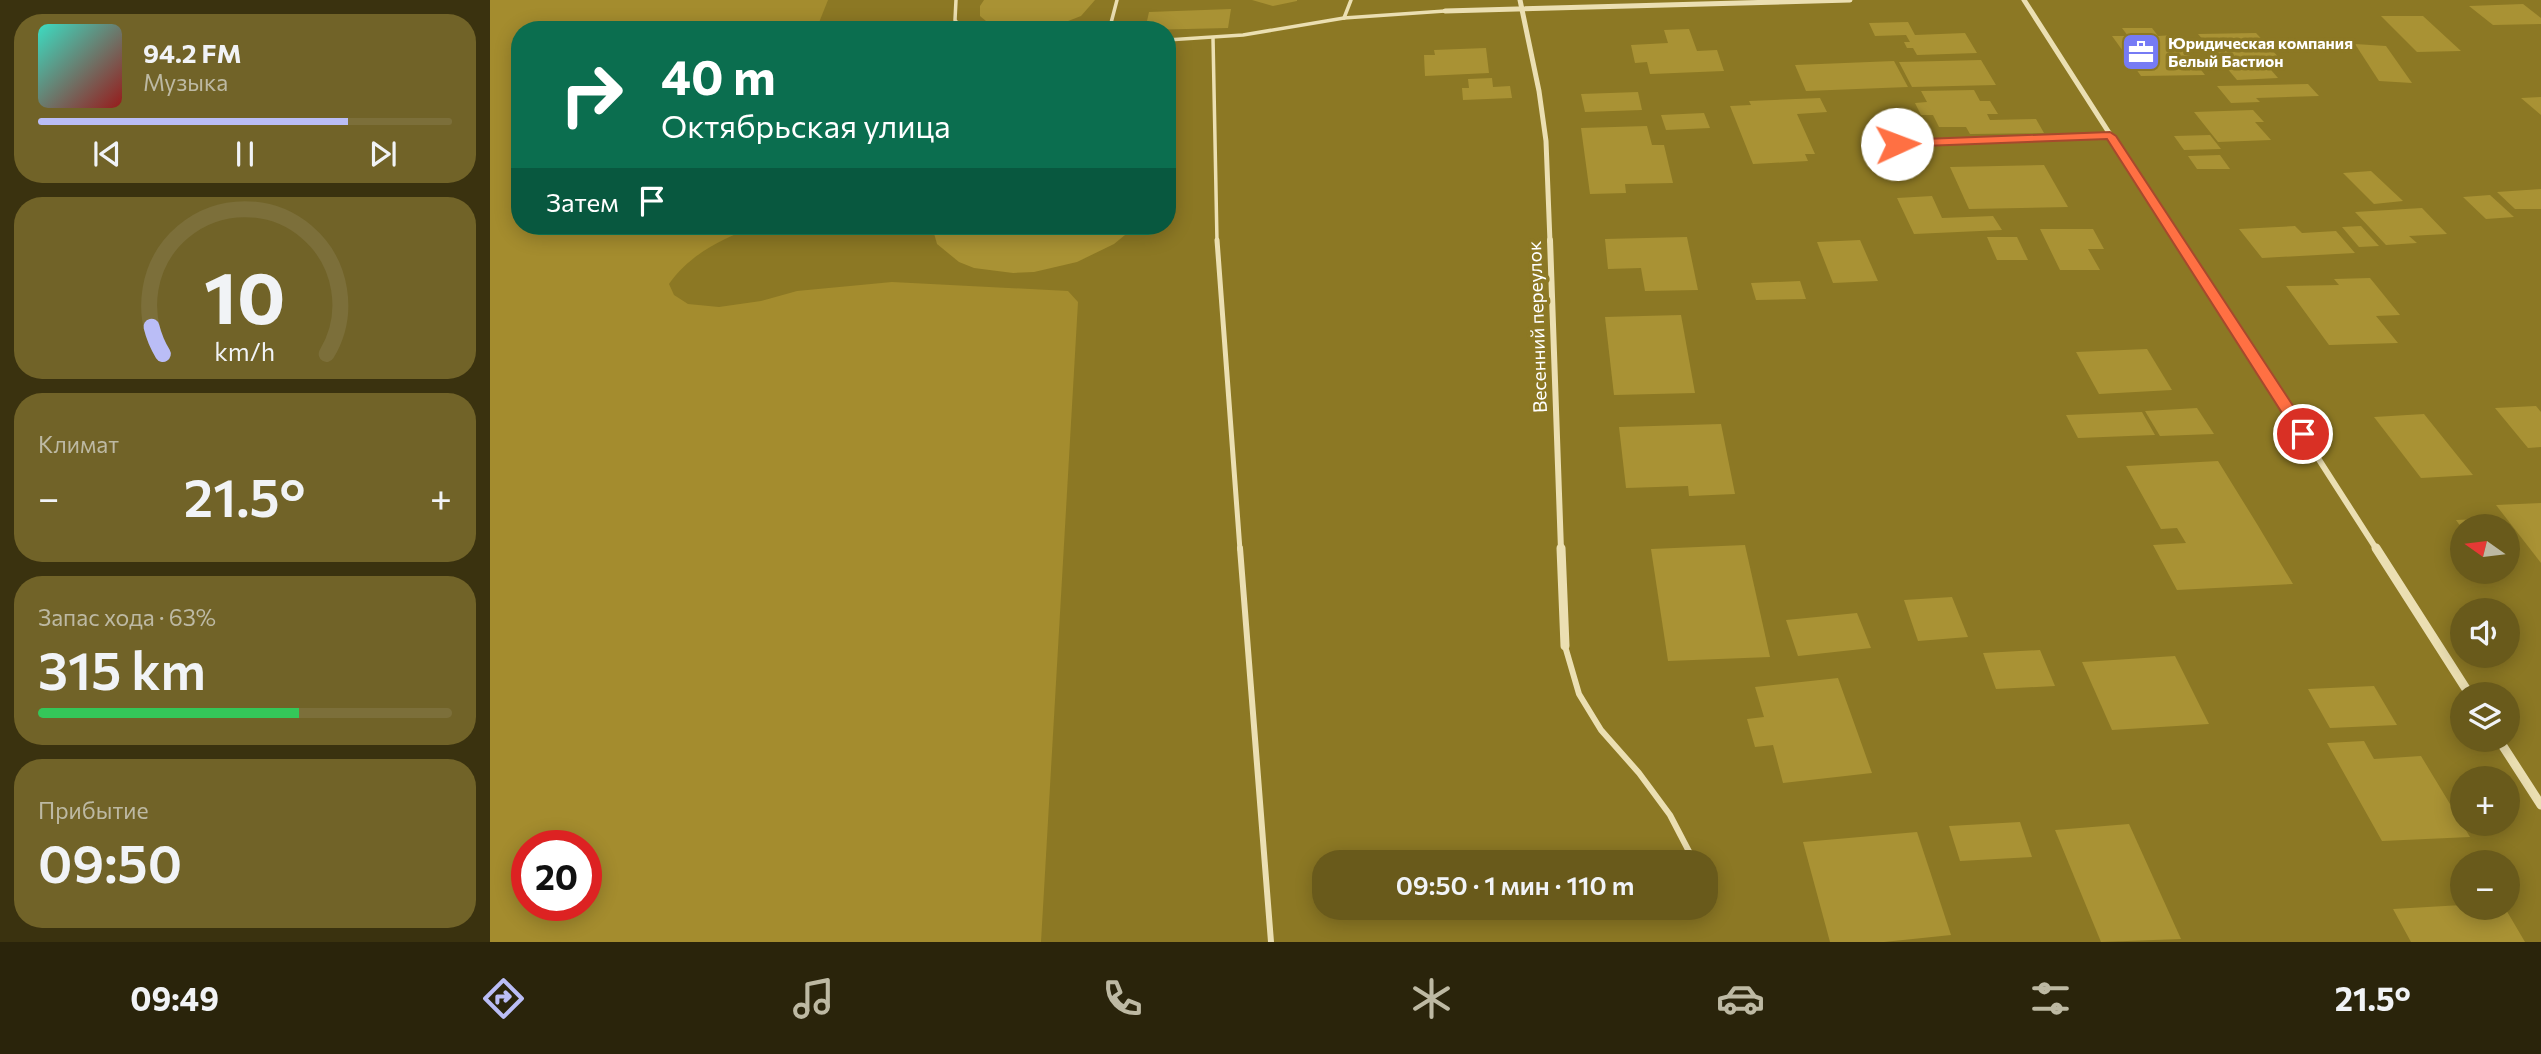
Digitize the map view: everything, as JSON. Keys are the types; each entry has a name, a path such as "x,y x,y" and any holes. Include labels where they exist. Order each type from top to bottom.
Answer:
{"street":[{"name":"Весенний переулок","path":"1520,0 1539,91 1548,174 1549,267 1565,646"},
{"path":"1445,11 1850,0"},
{"path":"2024,0 2462,682"},
{"path":"2508,752 2541,805"}],"lane":[{"path":"956,0 956,21"},
{"path":"1112,21 1117,0"},
{"path":"1345,18 1351,0"},
{"path":"1176,40 1213,38 1345,18 1445,11"},
{"path":"1213,38 1217,262 1271,942"},
{"path":"1897,144 2110,136"},
{"path":"1565,646 1579,694 1601,730 1639,773 1670,815 1688,850"}],"shaded area":[{"path":"490,0 828,0 820,21 511,21 511,235 733,235 697,256 677,273 669,284 674,295 688,304 719,307 761,301 797,291 892,282 1068,291 1078,302 1041,942 490,942"}],"building":[{"path":"984,0 1095,0 1081,16 1068,21 986,21 980,16 980,6"},
{"path":"1252,0 1297,0 1297,1 1273,6"},
{"path":"2523,4 2541,18 2541,24 2493,25 2469,6"},
{"path":"1231,9 1228,28 1176,29 1176,21 1147,21 1149,12"},
{"path":"2381,16 2423,16 2461,51 2417,52"},
{"path":"1908,22 1915,35 1965,33 1977,53 1917,55 1913,48 1907,48 1904,42 1910,42 1906,35 1875,36 1869,23"},
{"path":"2122,28 2152,28 2158,36 2174,35 2205,75 2141,76 2112,36 2128,36"},
{"path":"1689,29 1697,51 1717,50 1724,71 1650,74 1647,62 1635,63 1631,45 1668,43 1664,30"},
{"path":"2256,33 2284,63 2265,63 2278,78 2237,80 2198,34"},
{"path":"2355,44 2386,46 2412,83 2379,81"},
{"path":"1486,48 1489,73 1425,76 1424,55 1435,55 1434,50"},
{"path":"1981,60 1996,85 1912,87 1899,62"},
{"path":"1894,61 1908,87 1806,91 1795,65"},
{"path":"1492,78 1493,87 1510,86 1512,98 1463,100 1462,88 1469,88 1468,79"},
{"path":"2308,84 2319,96 2256,98 2260,102 2231,103 2217,86"},
{"path":"1974,90 1980,101 1990,101 1998,114 1987,114 1990,120 2036,119 2044,133 1970,134 1966,127 1939,127 1933,115 1921,115 1915,103 1927,102 1921,91"},
{"path":"1638,92 1642,110 1585,112 1581,94"},
{"path":"2541,97 2541,115 2521,98"},
{"path":"1820,98 1827,112 1797,114 1815,154 1805,154 1808,161 1753,164 1730,106 1751,105 1749,101"},
{"path":"2253,110 2264,122 2255,122 2271,140 2218,142 2194,112"},
{"path":"1704,113 1710,128 1666,130 1661,115"},
{"path":"1647,126 1652,145 1664,145 1673,183 1625,184 1626,193 1590,194 1581,128"},
{"path":"2210,135 2221,149 2184,150 2174,136"},
{"path":"2220,155 2230,169 2197,169 2188,156"},
{"path":"2044,165 2068,207 1969,209 1950,167"},
{"path":"2371,171 2403,201 2374,204 2343,173"},
{"path":"2541,189 2541,209 2515,209 2497,192"},
{"path":"2490,195 2514,217 2486,219 2463,197"},
{"path":"1932,196 1942,218 1993,216 2002,230 1914,234 1897,198"},
{"path":"2422,208 2447,234 2409,236 2417,243 2386,245 2355,212"},
{"path":"2295,226 2302,233 2336,231 2355,253 2262,258 2239,229"},
{"path":"2361,226 2379,246 2359,247 2342,227"},
{"path":"2040,229 2093,229 2104,249 2088,249 2100,270 2060,270"},
{"path":"934,235 1125,235 1114,244 1077,262 1034,272 1013,273 974,268 959,262 937,244"},
{"path":"1687,237 1698,290 1645,291 1641,268 1608,269 1605,239"},
{"path":"1987,237 2017,237 2028,260 1997,260"},
{"path":"1860,240 1878,281 1833,283 1817,242"},
{"path":"2370,278 2400,315 2376,316 2398,343 2329,345 2286,286 2339,285 2334,279"},
{"path":"1800,281 1806,299 1756,300 1751,283"},
{"path":"1681,315 1695,393 1614,395 1605,317"},
{"path":"2147,349 2172,390 2099,394 2076,352"},
{"path":"2536,406 2541,412 2541,447 2528,448 2495,408"},
{"path":"2197,408 2214,434 2160,436 2145,411"},
{"path":"2142,412 2155,435 2078,438 2066,415"},
{"path":"2424,414 2473,475 2421,478 2374,417"},
{"path":"1721,424 1735,494 1689,496 1688,486 1626,488 1619,427"},
{"path":"2218,461 2293,584 2177,590 2153,545 2186,543 2177,528 2161,529 2126,466"},
{"path":"2541,503 2541,563 2520,536 2520,514 2503,514 2496,505"},
{"path":"1745,545 1770,657 1668,661 1651,549"},
{"path":"1952,597 1968,637 1918,641 1904,600"},
{"path":"1857,613 1871,648 1798,656 1786,620"},
{"path":"2040,650 2055,686 1996,689 1983,653"},
{"path":"2175,656 2209,724 2112,730 2082,662"},
{"path":"1838,678 1872,773 1783,783 1773,745 1755,747 1747,719 1764,717 1755,687"},
{"path":"2374,686 2397,725 2330,728 2308,689"},
{"path":"2364,741 2374,759 2421,756 2450,804 2450,836 2470,837 2382,841 2327,743"},
{"path":"2020,822 2032,857 1960,861 1949,826"},
{"path":"2129,824 2181,939 2101,942 2055,830"},
{"path":"1917,832 1951,935 1884,942 1830,942 1803,842"},
{"path":"2450,906 2450,920 2512,920 2525,942 2411,942 2393,909"}],"place":[{"name":"Юридическая компания Белый Бастион","path":"2141,52"}],"route":[{"path":"1897,144 2110,136 2303,434"}]}
